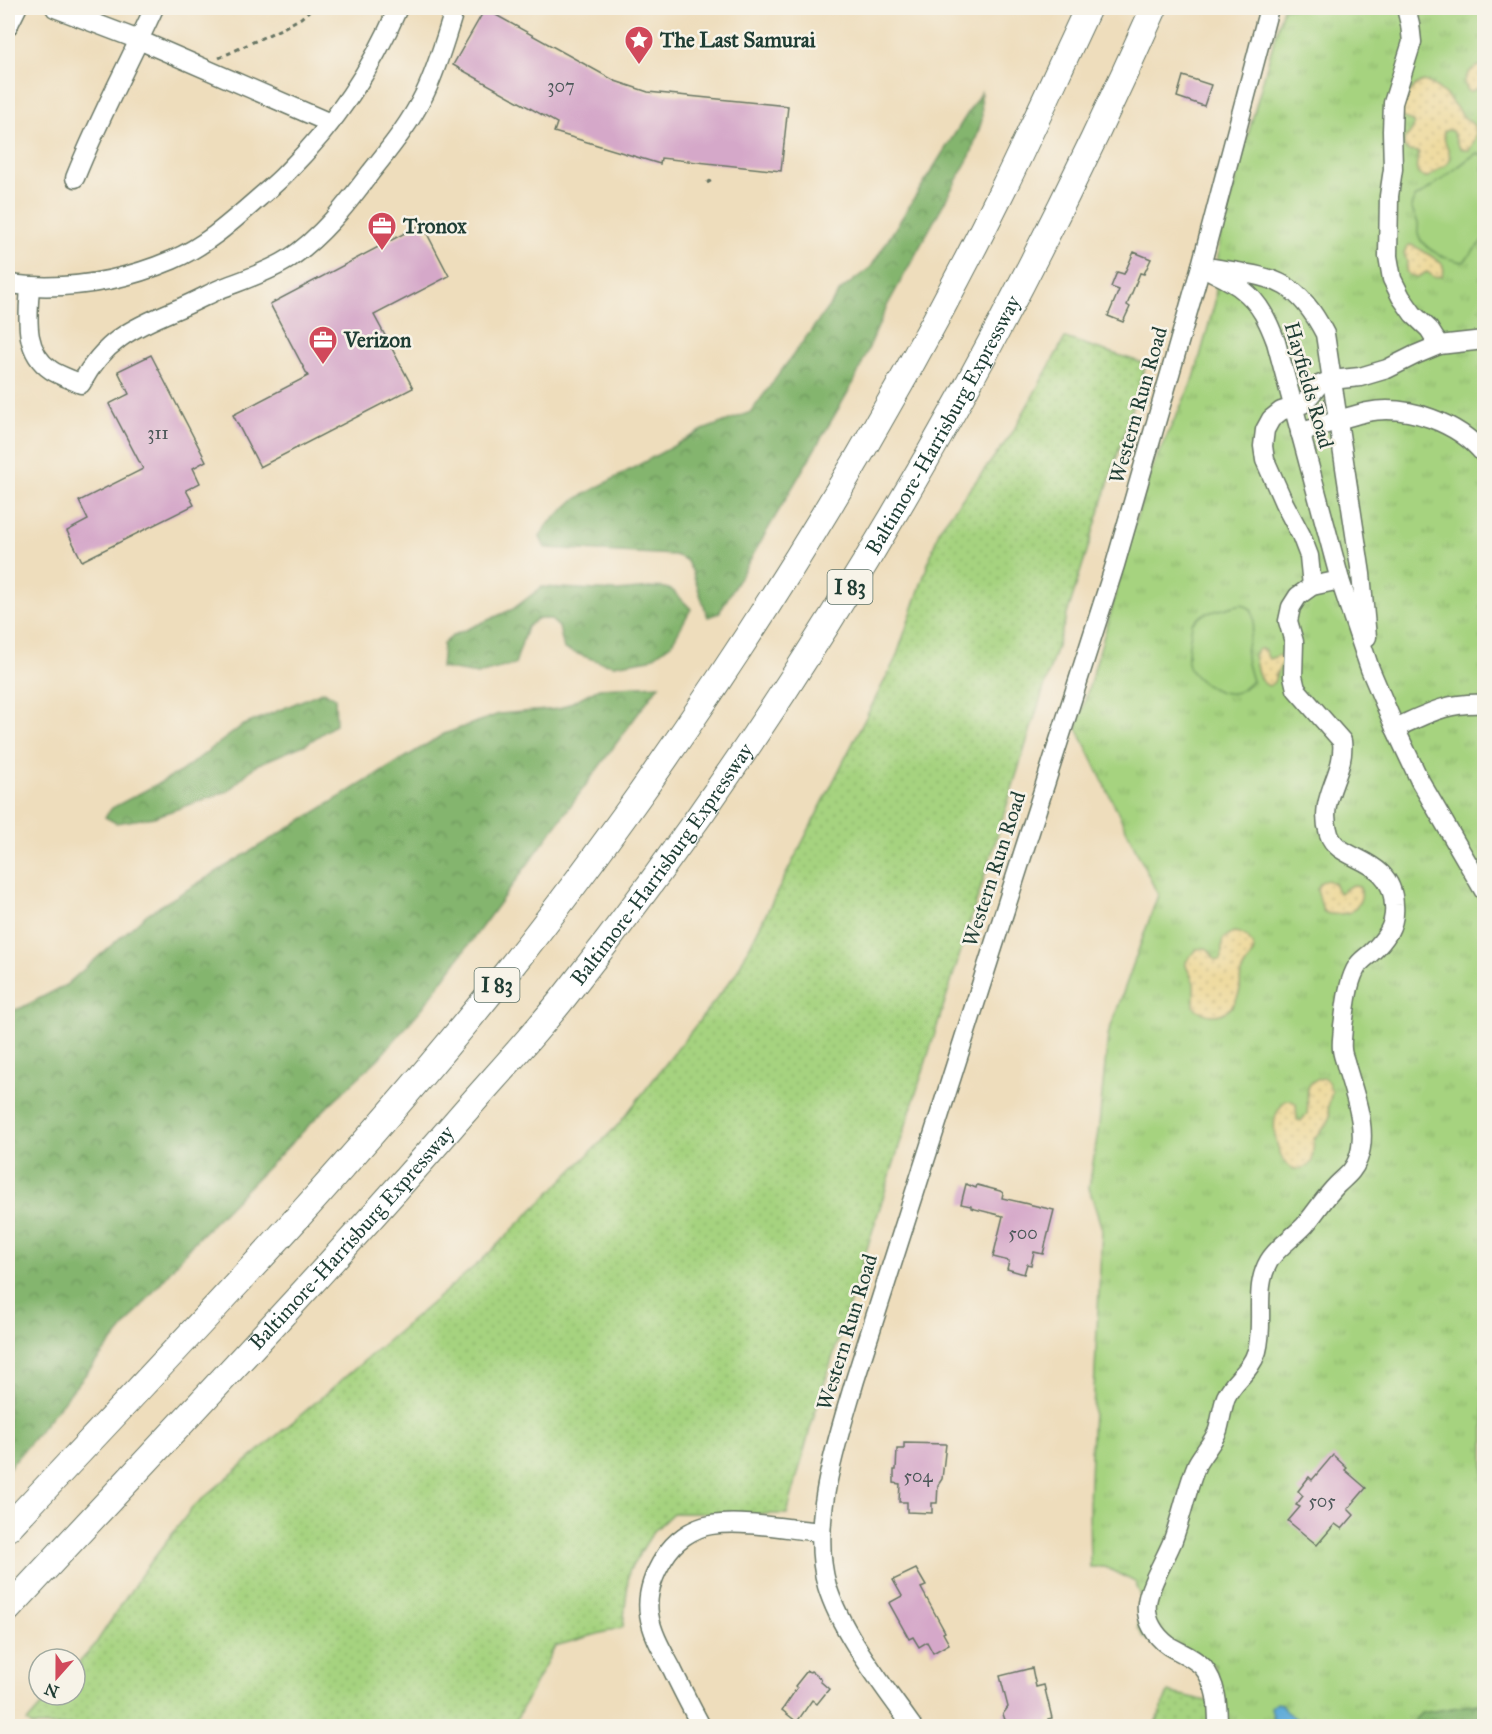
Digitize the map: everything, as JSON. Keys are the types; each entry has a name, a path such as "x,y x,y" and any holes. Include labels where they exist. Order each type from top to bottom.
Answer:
{"highway":[{"name":"I 83","path":"8,1528 285,1231 415,1085 515,963 605,843 744,641 866,444 939,313 997,201 1088,8"},
{"name":"Baltimore-Harrisburg Expressway","path":"8,1609 325,1270 500,1074 562,1000 645,891 793,678 916,477 970,382 1059,213 1154,8"}],"street":[{"path":"55,8 139,40 330,123"},
{"path":"75,178 97,124 153,8"},
{"path":"8,284 30,287 94,283 120,277 173,259 202,244 230,223 287,173 330,123 352,94 370,64 398,8"},
{"path":"30,287 29,336 34,351 52,371 81,384 90,366 105,349 134,327 220,289 261,274 288,259 318,236 350,200 398,137 425,93 445,40 454,8"},
{"name":"Western Run Road","path":"912,1726 861,1652 841,1618 827,1586 821,1532 827,1488 837,1440 855,1380 1115,565 1201,266 1269,8"},
{"path":"1406,8 1412,42 1393,103 1393,169 1389,196 1388,256 1392,279 1401,297 1413,314 1429,329 1439,345"},
{"name":"Hayfields Road","path":"1201,266 1259,276 1285,284 1300,296 1315,314 1325,334 1361,574 1370,669"},
{"name":"Hayfields Road","path":"1201,266 1243,289 1259,307 1270,326 1340,580 1370,669 1420,781 1485,891"},
{"path":"1312,586 1309,556 1265,460 1263,446 1265,430 1270,419 1281,411 1303,404 1320,385 1331,380 1360,377 1387,369 1439,345 1485,340"},
{"path":"1300,433 1367,412 1389,410 1407,412 1432,419 1454,430 1475,443 1485,454"},
{"path":"1218,1726 1218,1705 1212,1682 1203,1667 1189,1655 1168,1645 1156,1632 1147,1618 1147,1600 1173,1540 1197,1466 1217,1434 1226,1396 1250,1368 1257,1350 1262,1277 1270,1259 1304,1226 1336,1185 1352,1172 1359,1156 1362,1133 1359,1112 1342,1048 1348,993 1359,964 1388,935 1394,920 1391,886 1373,866 1333,843 1328,832 1325,811 1340,767 1343,752 1342,741 1296,689 1293,676 1294,642 1288,621 1291,608 1298,596 1312,586 1340,580"},
{"path":"1395,728 1442,707 1466,703 1485,704"},
{"path":"701,1726 661,1650 648,1613 649,1592 655,1572 668,1550 687,1534 709,1525 732,1523 821,1532"}],"path":[{"path":"204,68 225,54 301,18 312,8"},
{"path":"707,183 712,180"}],"green space":[{"path":"1283,8 1484,8 1484,1726 1197,1726 1211,1705 1215,1665 1192,1662 1172,1655 1143,1637 1138,1628 1141,1596 1135,1582 1105,1567 1090,1567 1089,1507 1102,1229 1089,1188 1099,1125 1108,1035 1158,895 1077,728 1112,608 1126,550 1154,463 1194,378 1215,302 1219,240"},
{"path":"981,92 982,120 971,154 887,306 854,382 719,613 708,617 692,571 686,560 675,555 545,548 540,537 546,526 574,500 703,430 751,412 841,290 871,267"},
{"path":"1477,153 1484,157 1484,241 1463,262 1443,256 1424,244 1420,239 1418,225 1411,207 1416,197"},
{"path":"1065,338 1146,364 810,1429 787,1514 673,1513 653,1532 629,1571 623,1627 555,1646 513,1726 32,1726 27,1722 40,1707 87,1707 87,1654 141,1575 193,1507 482,1260 618,1125 735,975 896,658 940,528 1011,435"},
{"path":"542,587 617,591 661,587 672,590 691,609 672,643 650,659 614,665 600,662 564,649 559,627 550,619 537,619 527,627 515,664 478,674 441,668 443,644 454,635 513,609"},
{"path":"1242,604 1251,609 1254,620 1246,655 1252,681 1238,692 1226,693 1205,684 1190,668 1188,653 1192,623 1204,614"},
{"path":"659,685 423,1007 379,1058 330,1104 194,1242 8,1469 8,1012 21,1008 66,985 147,914 444,734 499,714 559,709 599,688"},
{"path":"324,691 335,698 336,724 306,744 256,765 228,791 154,817 116,823 105,817 112,808 180,772 242,726"},
{"path":"1168,1692 1211,1702 1209,1726 1155,1726"},
{"path":"1484,1699 1484,1726 1409,1726 1421,1713 1478,1704"}],"sand":[{"path":"1484,65 1484,85 1468,91 1464,83 1467,76 1477,67"},
{"path":"1424,81 1446,95 1462,115 1473,124 1476,134 1469,150 1464,150 1459,146 1452,131 1444,131 1444,139 1449,151 1448,162 1426,178 1417,171 1419,152 1404,148 1404,140 1414,125 1412,121 1402,117 1400,111 1414,87"},
{"path":"1410,245 1422,250 1442,264 1444,270 1442,276 1434,277 1427,272 1418,277 1409,275 1406,271 1407,262 1404,253"},
{"path":"1260,649 1264,649 1269,659 1280,655 1284,661 1274,682 1269,686 1262,681 1257,669 1254,656"},
{"path":"1327,880 1334,883 1339,893 1351,886 1359,886 1360,900 1351,912 1332,914 1323,911 1317,889 1321,882"},
{"path":"1233,932 1246,937 1254,949 1241,974 1240,990 1236,1001 1232,1007 1221,1014 1201,1012 1194,1007 1194,983 1186,962 1196,949 1206,948 1215,960 1220,960 1223,939"},
{"path":"1323,1078 1328,1082 1332,1091 1328,1108 1330,1115 1328,1123 1314,1139 1312,1162 1302,1168 1294,1169 1287,1165 1278,1148 1274,1127 1275,1118 1285,1101 1290,1100 1296,1104 1297,1120 1301,1121 1307,1114 1309,1086"}],"water":[{"path":"1276,1703 1281,1704 1288,1713 1307,1726 1274,1722 1271,1707"}],"building":[{"path":"485,9 615,81 648,92 788,106 781,171 661,158 660,164 554,132 557,123 453,65"},
{"path":"1183,76 1211,85 1204,106 1177,97"},
{"path":"422,224 449,276 374,315 413,388 260,467 233,415 308,376 270,304"},
{"path":"1134,252 1151,259 1144,274 1140,273 1123,322 1108,316 1119,290 1111,287 1117,272 1124,274"},
{"path":"151,355 206,461 193,468 200,483 186,490 194,505 82,561 67,531 88,520 79,501 143,469 109,404 129,394 118,371"},
{"path":"966,1184 976,1188 977,1185 1000,1191 1003,1193 1002,1198 1054,1210 1043,1254 1034,1252 1031,1265 1027,1264 1024,1274 1007,1269 1009,1261 993,1257 1003,1216 961,1204"},
{"path":"904,1443 946,1444 942,1479 938,1485 937,1503 932,1503 932,1513 907,1512 907,1502 899,1502 900,1484 894,1483 894,1470 896,1470 897,1449 904,1449"},
{"path":"1333,1455 1347,1468 1345,1470 1366,1488 1348,1509 1354,1515 1342,1529 1335,1524 1317,1545 1288,1521 1300,1507 1296,1505 1303,1496 1298,1491 1309,1477 1312,1480"},
{"path":"916,1569 926,1586 921,1588 949,1644 933,1653 927,1642 919,1647 913,1637 909,1639 889,1603 902,1596 893,1580"},
{"path":"1032,1668 1036,1687 1044,1685 1052,1718 1048,1719 1050,1726 1016,1726 1005,1720 1003,1714 1008,1707 1000,1676"},
{"path":"807,1671 811,1671 821,1679 820,1681 829,1689 817,1704 812,1700 797,1722 782,1710 797,1688 795,1686"}],"place":[{"name":"The Last Samurai","path":"639,66"},
{"name":"Tronox","path":"382,252"},
{"name":"Verizon","path":"323,366"}]}
